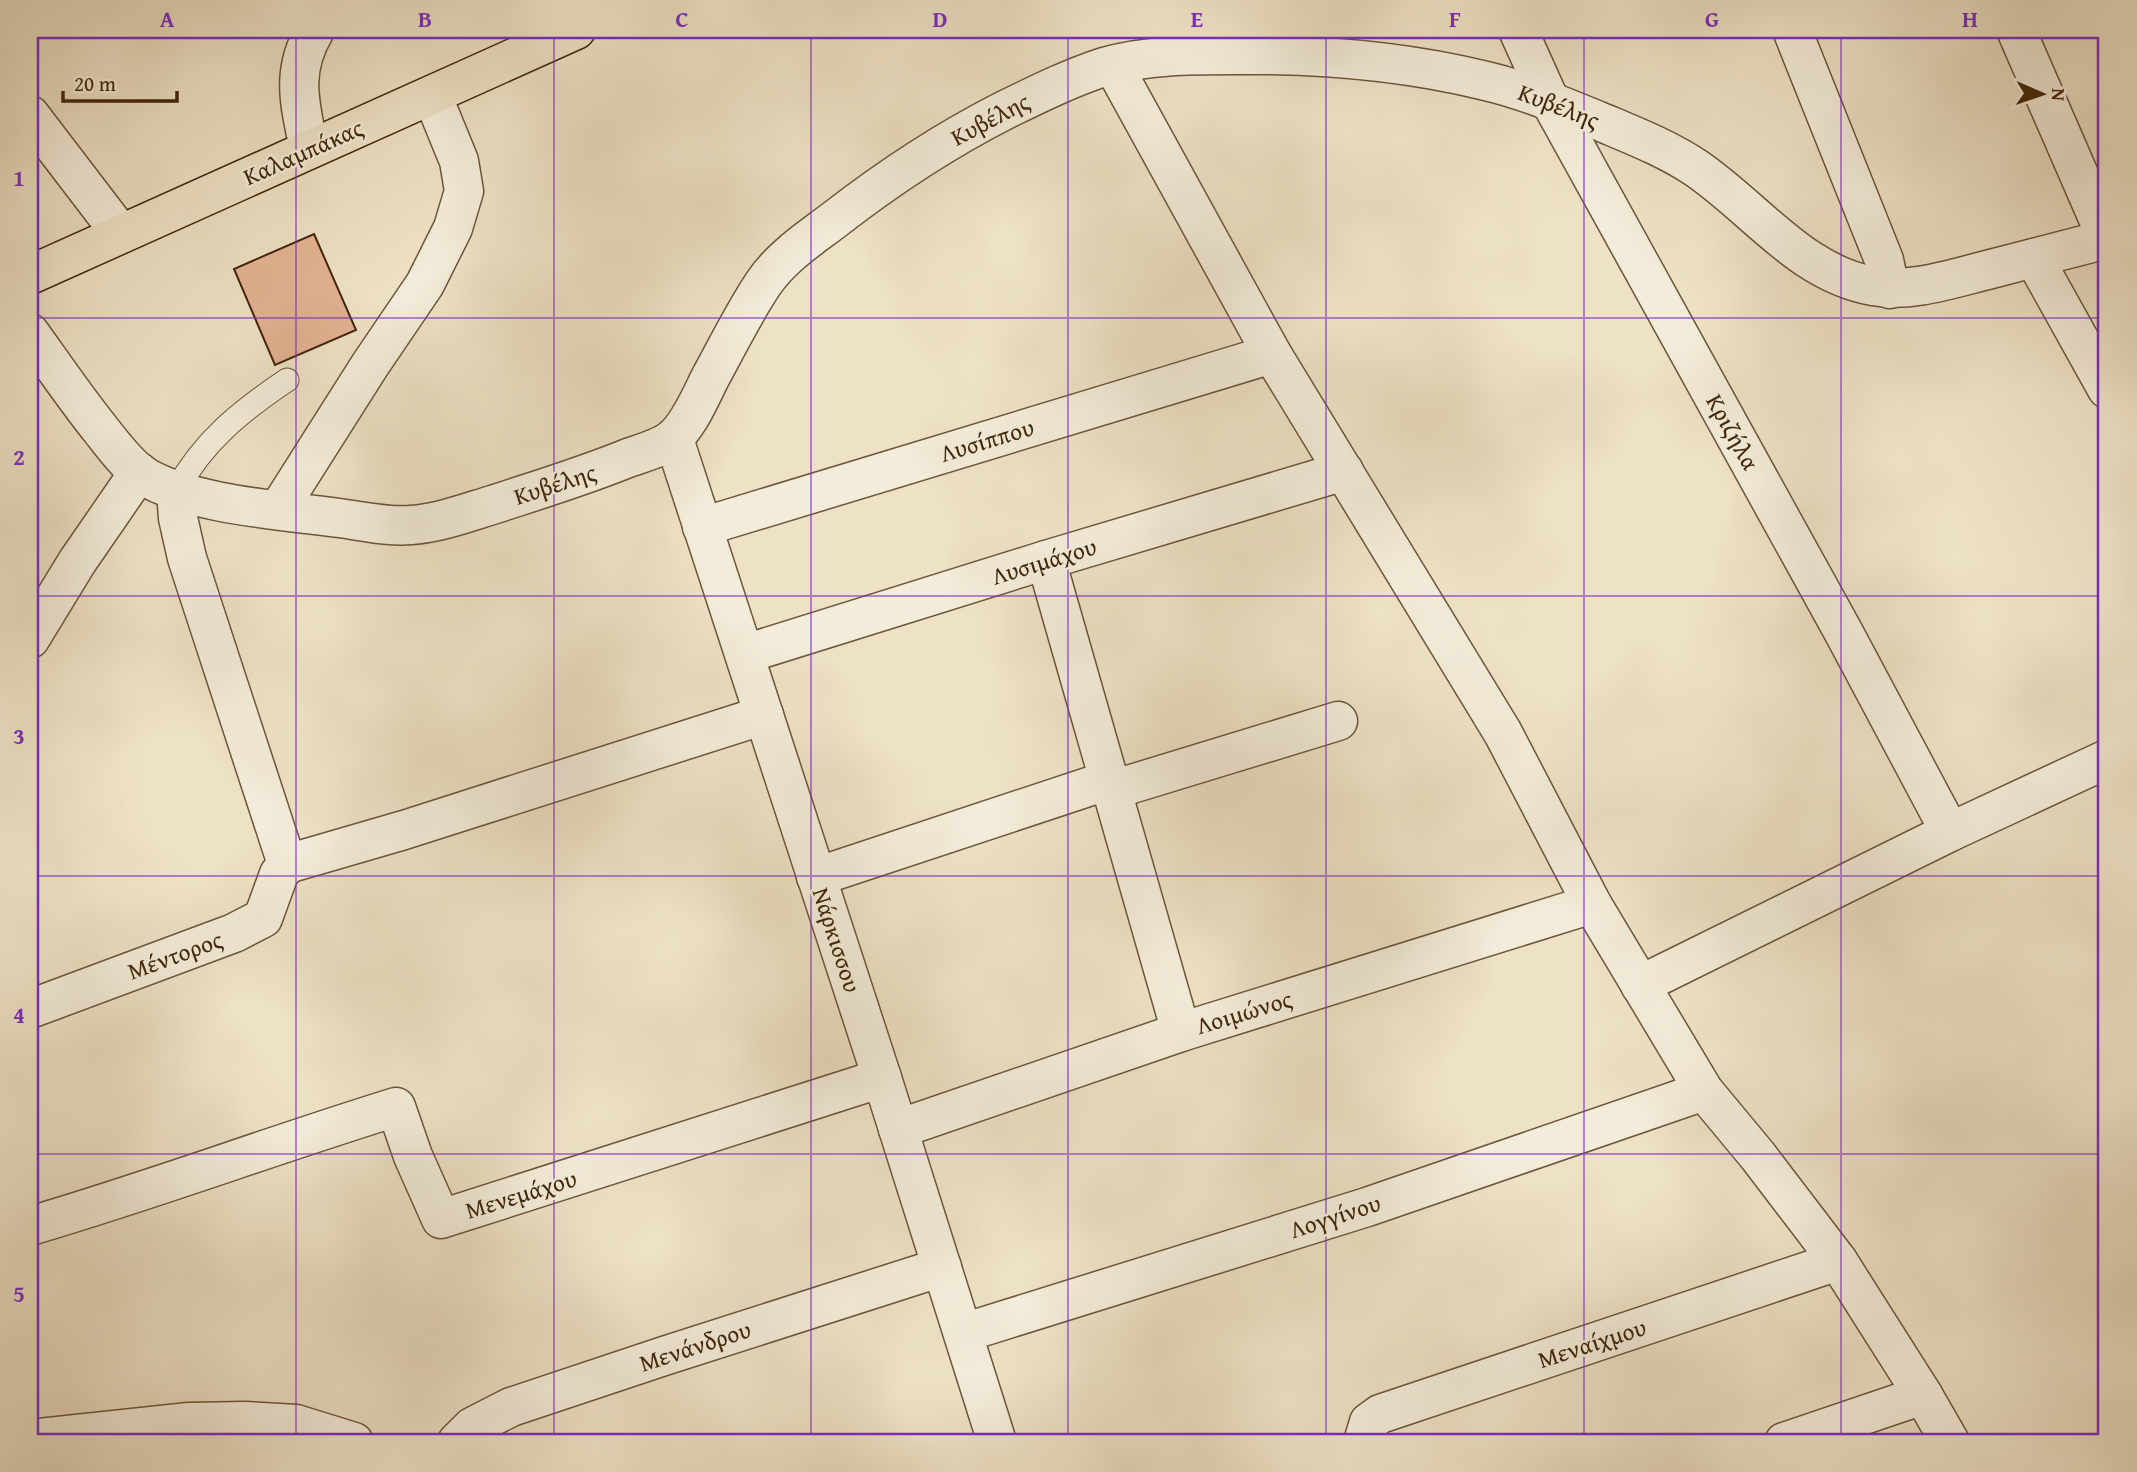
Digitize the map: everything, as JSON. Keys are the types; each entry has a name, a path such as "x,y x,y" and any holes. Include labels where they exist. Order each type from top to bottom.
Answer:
{"main road":[{"name":"Καλαμπάκας","path":"30,275 576,30"}],"street":[{"path":"309,149 298,85 304,52 315,30"},
{"name":"Κριζήλα","path":"1518,30 1550,101 1950,832"},
{"path":"1792,30 1884,260 1890,289"},
{"path":"2017,30 2107,239"},
{"name":"Κυβέλης","path":"30,333 119,452 139,472 176,491 278,510 393,525 431,522 567,481 674,439 698,403 766,278 786,257 871,192 969,128 1075,77 1113,65 1192,55 1262,55 1417,66 1479,79 1550,101 1661,148 1691,165 1792,248 1817,266 1849,281 1890,289 1948,280 2107,239"},
{"path":"1113,65 1272,354 1503,733 1592,904 1704,1091 1758,1156 1838,1261 1950,1442"},
{"path":"278,510 425,284 453,228 464,191 459,161 432,95"},
{"path":"30,115 121,234"},
{"path":"2035,258 2107,389"},
{"name":"Λυσίππου","path":"702,527 1272,354"},
{"name":"Νάρκισσου","path":"674,439 882,1078 997,1442"},
{"name":"Λυσιμάχου","path":"745,654 1344,471"},
{"path":"30,639 71,571 139,472"},
{"path":"176,491 178,519 187,558 287,864 404,830 764,715"},
{"path":"1046,560 1181,1032"},
{"path":"816,877 1110,785 1338,721"},
{"path":"1640,985 1950,832 2107,759"},
{"name":"Μέντορος","path":"30,1009 258,922 263,918 279,874 287,864"},
{"name":"Λοιμώνος","path":"898,1129 1181,1032 1592,904"},
{"name":"Μενεμάχου","path":"30,1226 194,1175 311,1133 396,1107 413,1156 441,1219 882,1078"},
{"name":"Λογγίνου","path":"963,1334 1367,1207 1704,1091"},
{"name":"Μεναίχμου","path":"1363,1442 1371,1419 1388,1411 1838,1261"},
{"name":"Μενάνδρου","path":"457,1442 472,1427 511,1406 942,1267"},
{"path":"1784,1442 1923,1395"},
{"path":"30,1439 189,1422 245,1421 296,1424 354,1442"}],"lane":[{"path":"176,491 212,440 244,409 287,380"}],"building":[{"path":"314,234 356,330 275,365 234,269"}]}
